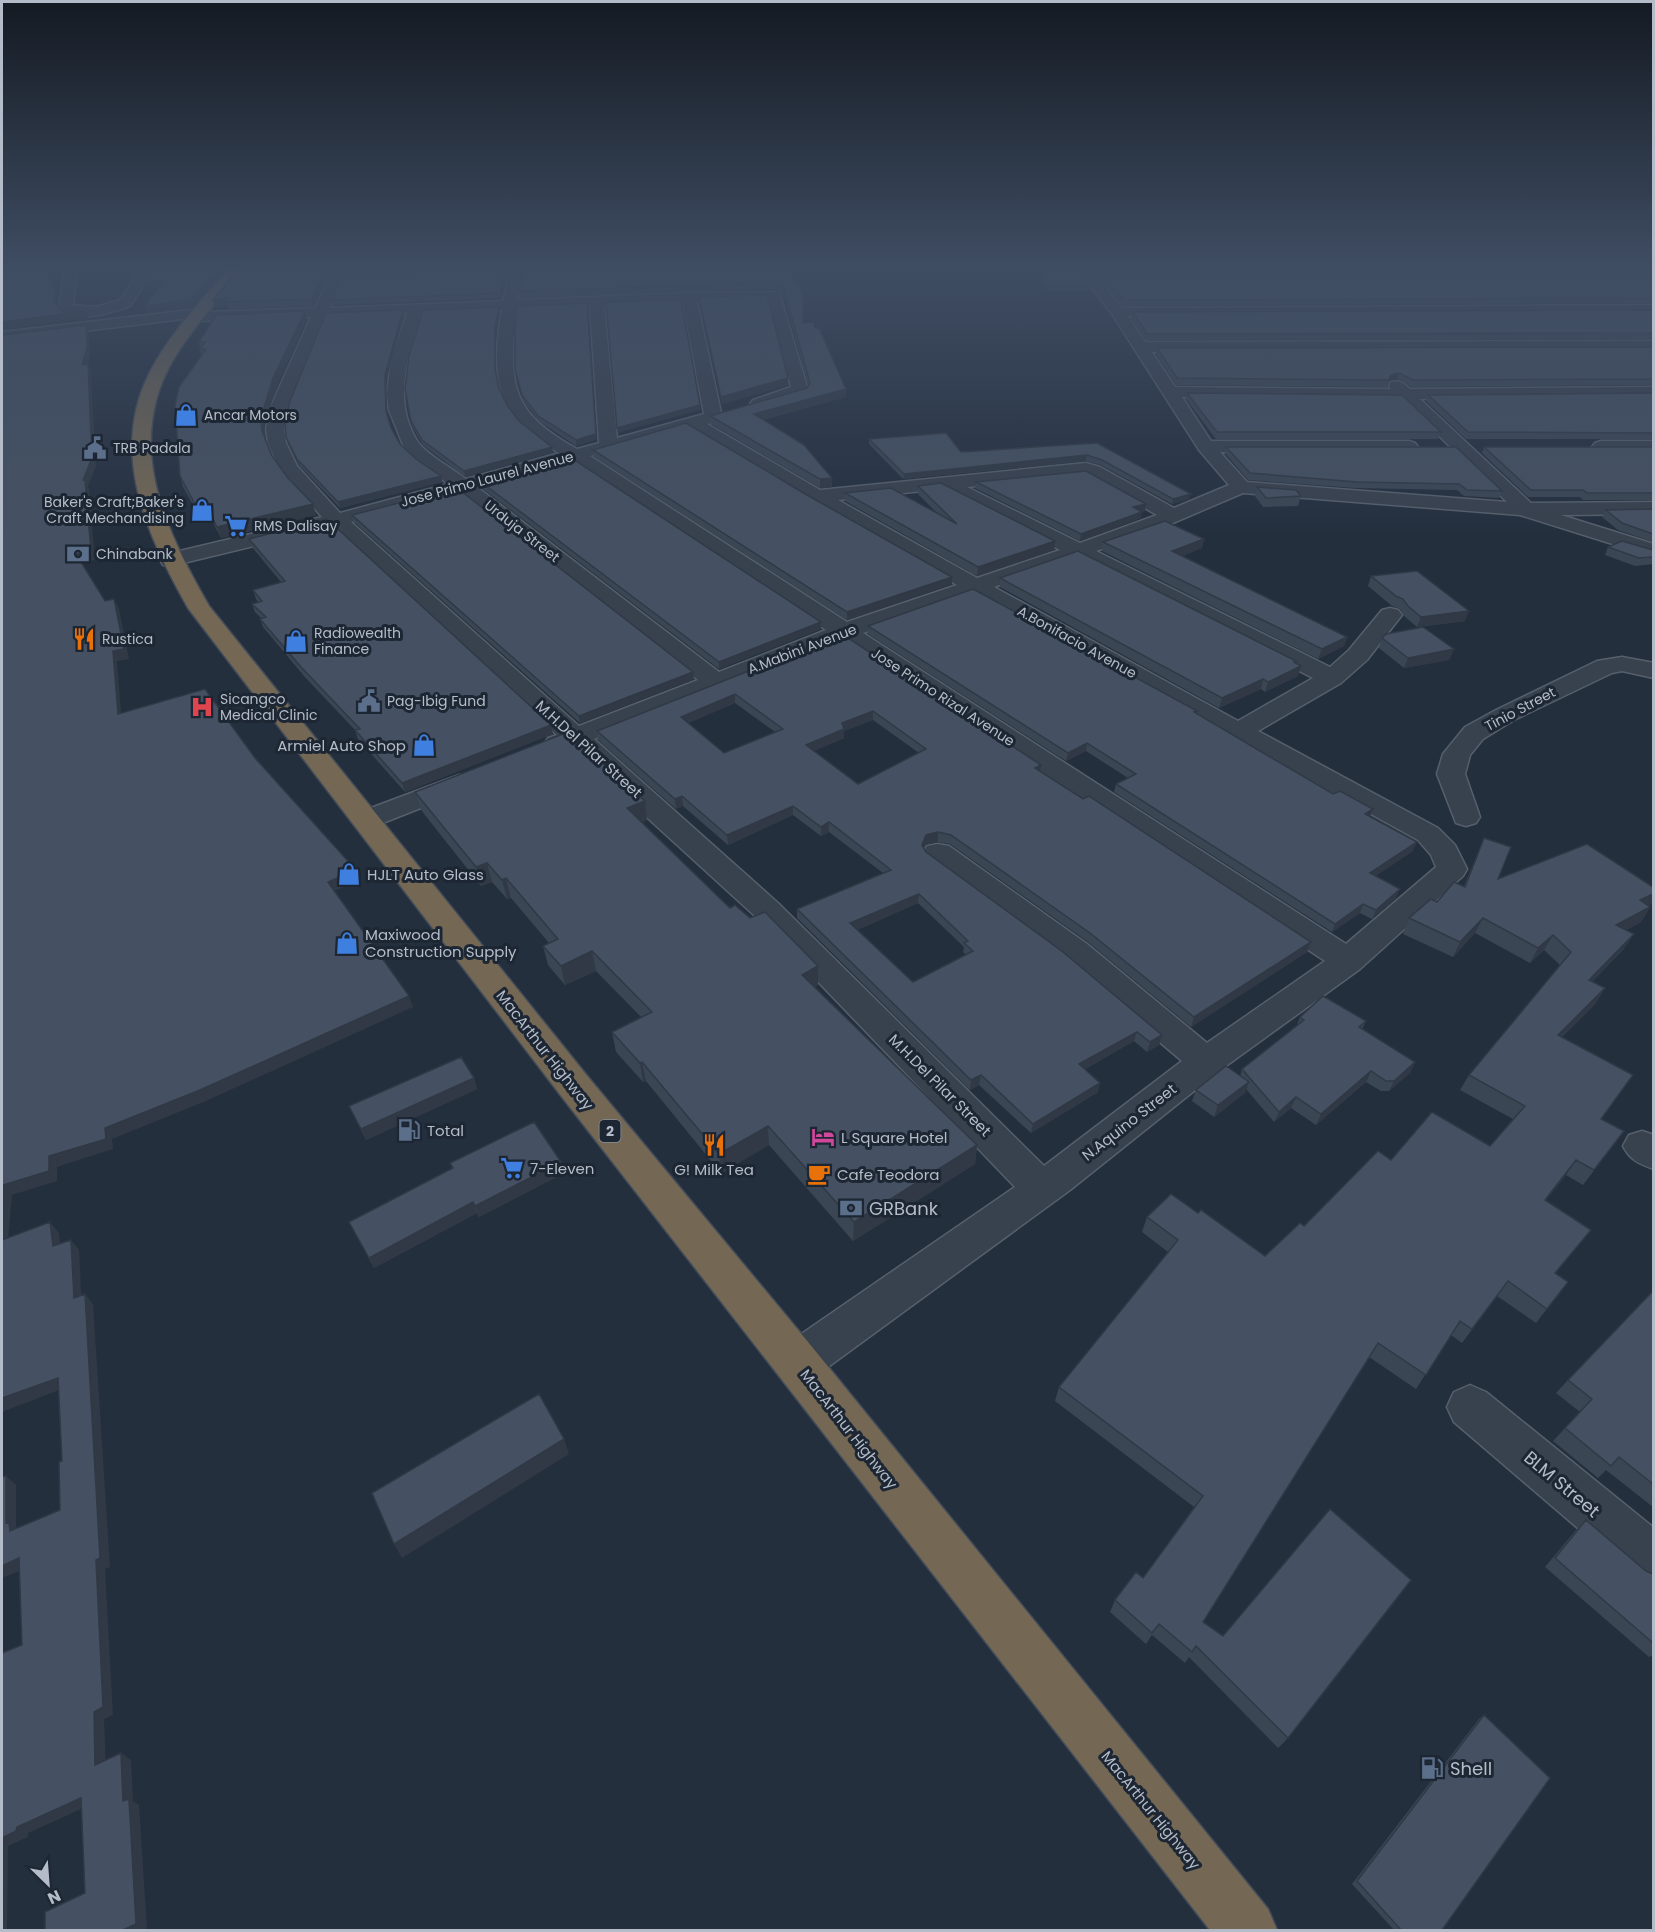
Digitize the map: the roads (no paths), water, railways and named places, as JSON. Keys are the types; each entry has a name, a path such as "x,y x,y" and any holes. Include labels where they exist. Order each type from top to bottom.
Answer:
{"highway":[{"name":"MacArthur Highway","path":"171,355 156,377 143,422 142,474 147,500 171,560 199,608 568,1079 1248,1930"}],"street":[{"name":"M.H.Del Pilar Street","path":"301,355 280,406 275,428 280,451 292,473 336,520 767,910 1041,1188"},
{"name":"Urduja Street","path":"399,355 395,400 399,423 411,446 717,682"},
{"name":"Jose Primo Rizal Avenue","path":"507,355 506,383 518,410 541,436 574,455 1348,961"},
{"path":"601,355 608,444"},
{"path":"695,355 702,420"},
{"name":"Jose Primo Laurel Avenue","path":"171,560 336,520 702,420 800,390 790,355"},
{"path":"1147,355 1204,446 1241,487 1525,509 1653,508"},
{"path":"1366,355 1525,509 1653,551"},
{"path":"1168,392 1405,394 1653,392"},
{"path":"1623,392 1646,410"},
{"name":"A.Bonifacio Avenue","path":"702,420 815,496 1238,732 1428,834 1444,852 1452,869"},
{"path":"1204,446 1483,447"},
{"path":"1586,447 1653,446"},
{"path":"815,496 1050,474 1079,469 1093,471 1152,519"},
{"path":"1050,474 1080,489"},
{"path":"944,483 1332,678"},
{"name":"A.Mabini Avenue","path":"531,754 842,632 1077,551 1152,519 1241,487"},
{"path":"1238,732 1332,678 1358,655 1390,615"},
{"name":"Tinio Street","path":"1466,817 1451,774 1456,754 1474,734 1505,715 1606,666 1622,664 1653,671"},
{"path":"366,820 476,776"},
{"path":"938,853 1075,952 1206,1062"},
{"name":"N.Aquino Street","path":"797,1363 1041,1188 1206,1062 1348,961 1452,869"},
{"name":"BLM Street","path":"1470,1407 1653,1560"}],"place":[{"name":"Ancar Motors","path":"186,415"},
{"name":"TRB Padala","path":"95,448"},
{"name":"Baker's Craft;Baker's Craft Mechandising","path":"202,510"},
{"name":"RMS Dalisay","path":"236,526"},
{"name":"Chinabank","path":"78,554"},
{"name":"Rustica","path":"84,639"},
{"name":"Radiowealth Finance","path":"296,641"},
{"name":"Pag-Ibig Fund","path":"369,701"},
{"name":"Sicangco Medical Clinic","path":"202,707"},
{"name":"Armiel Auto Shop","path":"424,745"},
{"name":"HJLT Auto Glass","path":"349,874"},
{"name":"Maxiwood Construction Supply","path":"347,943"},
{"name":"Total","path":"409,1130"},
{"name":"L Square Hotel","path":"823,1137"},
{"name":"G! Milk Tea","path":"714,1145"},
{"name":"7-Eleven","path":"512,1168"},
{"name":"Cafe Teodora","path":"819,1174"},
{"name":"GRBank","path":"851,1208"},
{"name":"Shell","path":"1432,1768"}]}
